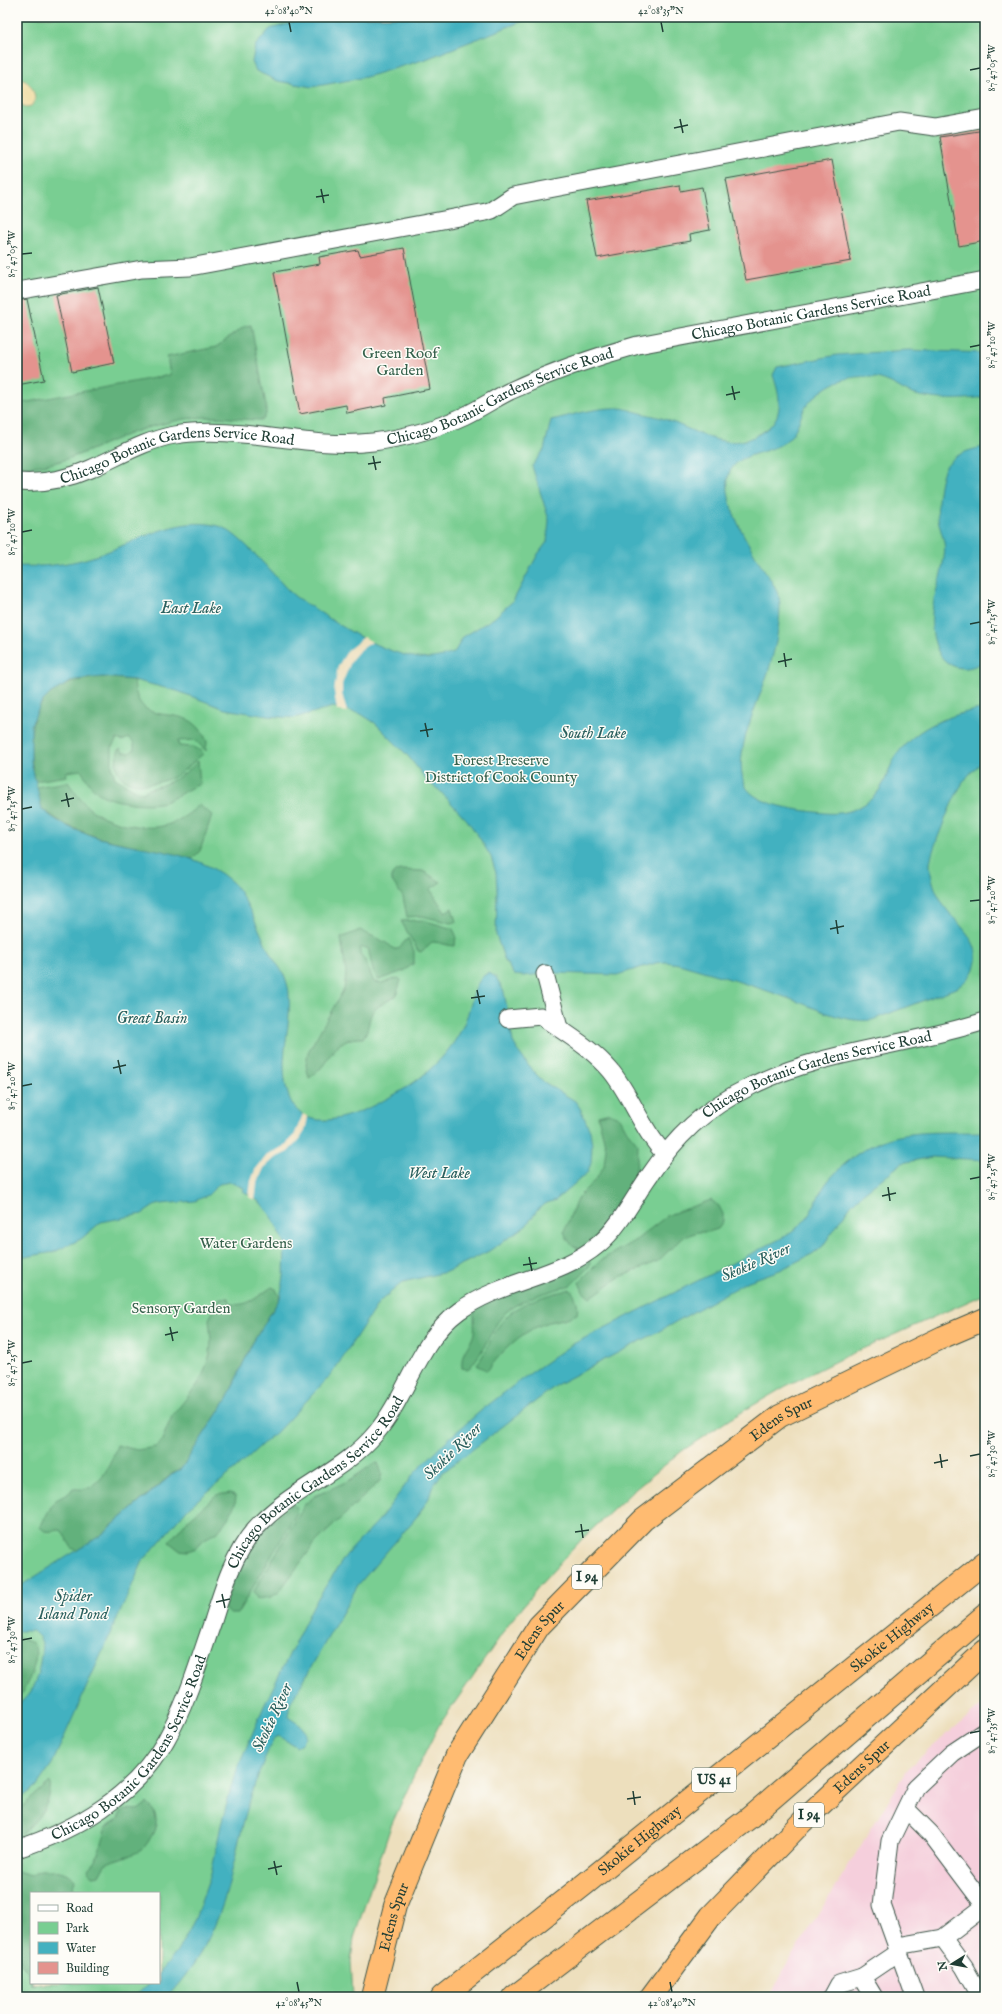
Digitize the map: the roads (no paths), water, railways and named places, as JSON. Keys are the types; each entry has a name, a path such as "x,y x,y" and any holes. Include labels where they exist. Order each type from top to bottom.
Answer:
{"highway":[{"name":"Edens Spur","path":"372,1997 395,1906 457,1755 539,1626 643,1520 780,1416 943,1337 985,1319"},
{"name":"Skokie Highway","path":"442,1997 592,1879 985,1562"},
{"path":"514,1997 749,1818 985,1615"},
{"name":"Edens Spur","path":"651,1997 711,1916 802,1822 985,1651"}],"street":[{"path":"17,290 142,269 190,267 486,212 492,210 513,196 899,122 935,127 985,118"},
{"name":"Chicago Botanic Gardens Service Road","path":"17,482 34,483 55,480 89,470 155,440 186,434 230,433 307,442 350,443 373,442 408,435 446,423 545,375 603,354 638,345 985,280"},
{"path":"545,974 559,1028"},
{"path":"508,1019 541,1016 601,1060 612,1072 649,1135 665,1154"},
{"name":"Chicago Botanic Gardens Service Road","path":"17,1849 56,1835 102,1809 132,1785 153,1760 165,1743 182,1708 224,1586 240,1550 254,1531 270,1514 361,1449 377,1433 390,1414 419,1360 444,1324 456,1313 484,1296 560,1267 588,1253 602,1242 615,1227 665,1154 680,1136 709,1110 750,1086 805,1064 940,1034 985,1021"},
{"path":"915,1997 882,1905 890,1841 916,1787 952,1752 985,1730"},
{"path":"832,1997 839,1984 862,1977 898,1949 943,1938 985,1906 931,1834 906,1809"},
{"path":"943,1938 964,1967 981,1997"},
{"path":"862,1977 874,1997"}],"water":[{"path":"301,17 533,17 426,59 366,77 312,87 278,81 256,71 252,62 255,46 270,29 295,22"},
{"path":"908,350 985,353 985,397 942,399 925,397 905,391 881,379 859,377 844,379 828,387 811,400 805,408 798,425 787,440 780,445 739,461 729,474 729,497 738,523 757,559 774,586 780,600 779,621 775,645 765,682 744,742 742,772 745,785 750,792 769,803 793,809 825,813 853,810 861,806 875,795 881,788 897,754 920,732 951,717 985,708 985,761 967,777 958,790 940,831 930,861 932,880 939,897 946,909 967,933 976,950 976,960 973,971 966,981 956,988 872,1020 861,1020 841,1017 750,985 679,964 666,962 656,963 617,975 551,973 523,976 514,975 505,961 496,935 496,873 491,857 467,820 439,790 429,783 408,756 375,723 361,714 333,707 294,718 267,716 225,709 177,691 134,680 103,677 74,680 51,693 41,703 31,725 31,762 42,809 63,824 87,834 112,841 164,851 189,858 212,868 232,882 243,897 271,955 286,980 289,992 289,1011 284,1062 287,1089 295,1107 307,1117 323,1120 341,1118 380,1102 409,1086 420,1078 439,1061 455,1041 466,1019 474,993 480,980 484,975 489,973 496,977 504,992 513,1042 520,1054 531,1069 544,1082 575,1101 580,1108 590,1131 592,1145 591,1163 588,1172 556,1200 539,1208 526,1226 489,1251 446,1272 403,1282 379,1302 331,1375 273,1436 189,1507 143,1561 52,1764 36,1787 17,1801 17,1705 24,1700 29,1693 37,1677 42,1643 40,1638 33,1631 17,1631 17,1588 100,1536 175,1472 181,1469 227,1399 252,1344 280,1298 284,1277 285,1243 272,1217 260,1202 243,1191 244,1188 230,1182 219,1184 208,1195 195,1201 160,1204 142,1214 101,1222 81,1239 54,1252 25,1257 17,1256 17,566 53,565 89,558 153,533 186,524 202,523 219,526 227,530 246,545 293,595 351,632 377,645 404,655 418,658 432,658 454,653 463,637 494,618 513,601 538,554 547,542 549,520 532,466 544,450 551,420 594,410 621,408 663,419 717,440 729,442 742,441 755,437 768,428 777,416 779,410 779,396 773,375 777,367 837,355"},
{"path":"985,447 985,661 972,667 960,668 951,665 941,656 936,647 932,631 932,610 945,552 938,514 939,494 944,470 951,460 967,451"},
{"name":"Skokie River","path":"939,1132 985,1132 985,1160 932,1157 902,1163 861,1195 851,1205 822,1247 812,1254 780,1270 746,1282 656,1333 558,1384 442,1473 432,1488 429,1498 419,1514 358,1585 290,1704 288,1717 300,1725 306,1732 306,1738 297,1747 278,1736 274,1738 249,1803 224,1902 210,1936 199,1955 187,1973 167,1997 134,1997 149,1984 160,1984 160,1973 177,1952 195,1919 211,1874 221,1825 234,1777 264,1706 314,1604 346,1555 379,1520 416,1471 447,1440 483,1409 522,1379 571,1345 780,1239 801,1225 807,1218 828,1181 846,1163 864,1150 882,1141 900,1136"}],"park label":[{"name":"Green Roof Garden","path":"400,362"},
{"name":"Forest Preserve District of Cook County","path":"501,768"},
{"name":"Water Gardens","path":"246,1243"},
{"name":"Sensory Garden","path":"181,1308"}],"water label":[{"name":"East Lake","path":"191,609"},
{"name":"South Lake","path":"593,734"},
{"name":"Great Basin","path":"152,1019"},
{"name":"West Lake","path":"439,1174"},
{"name":"Spider Island Pond","path":"73,1606"}]}
